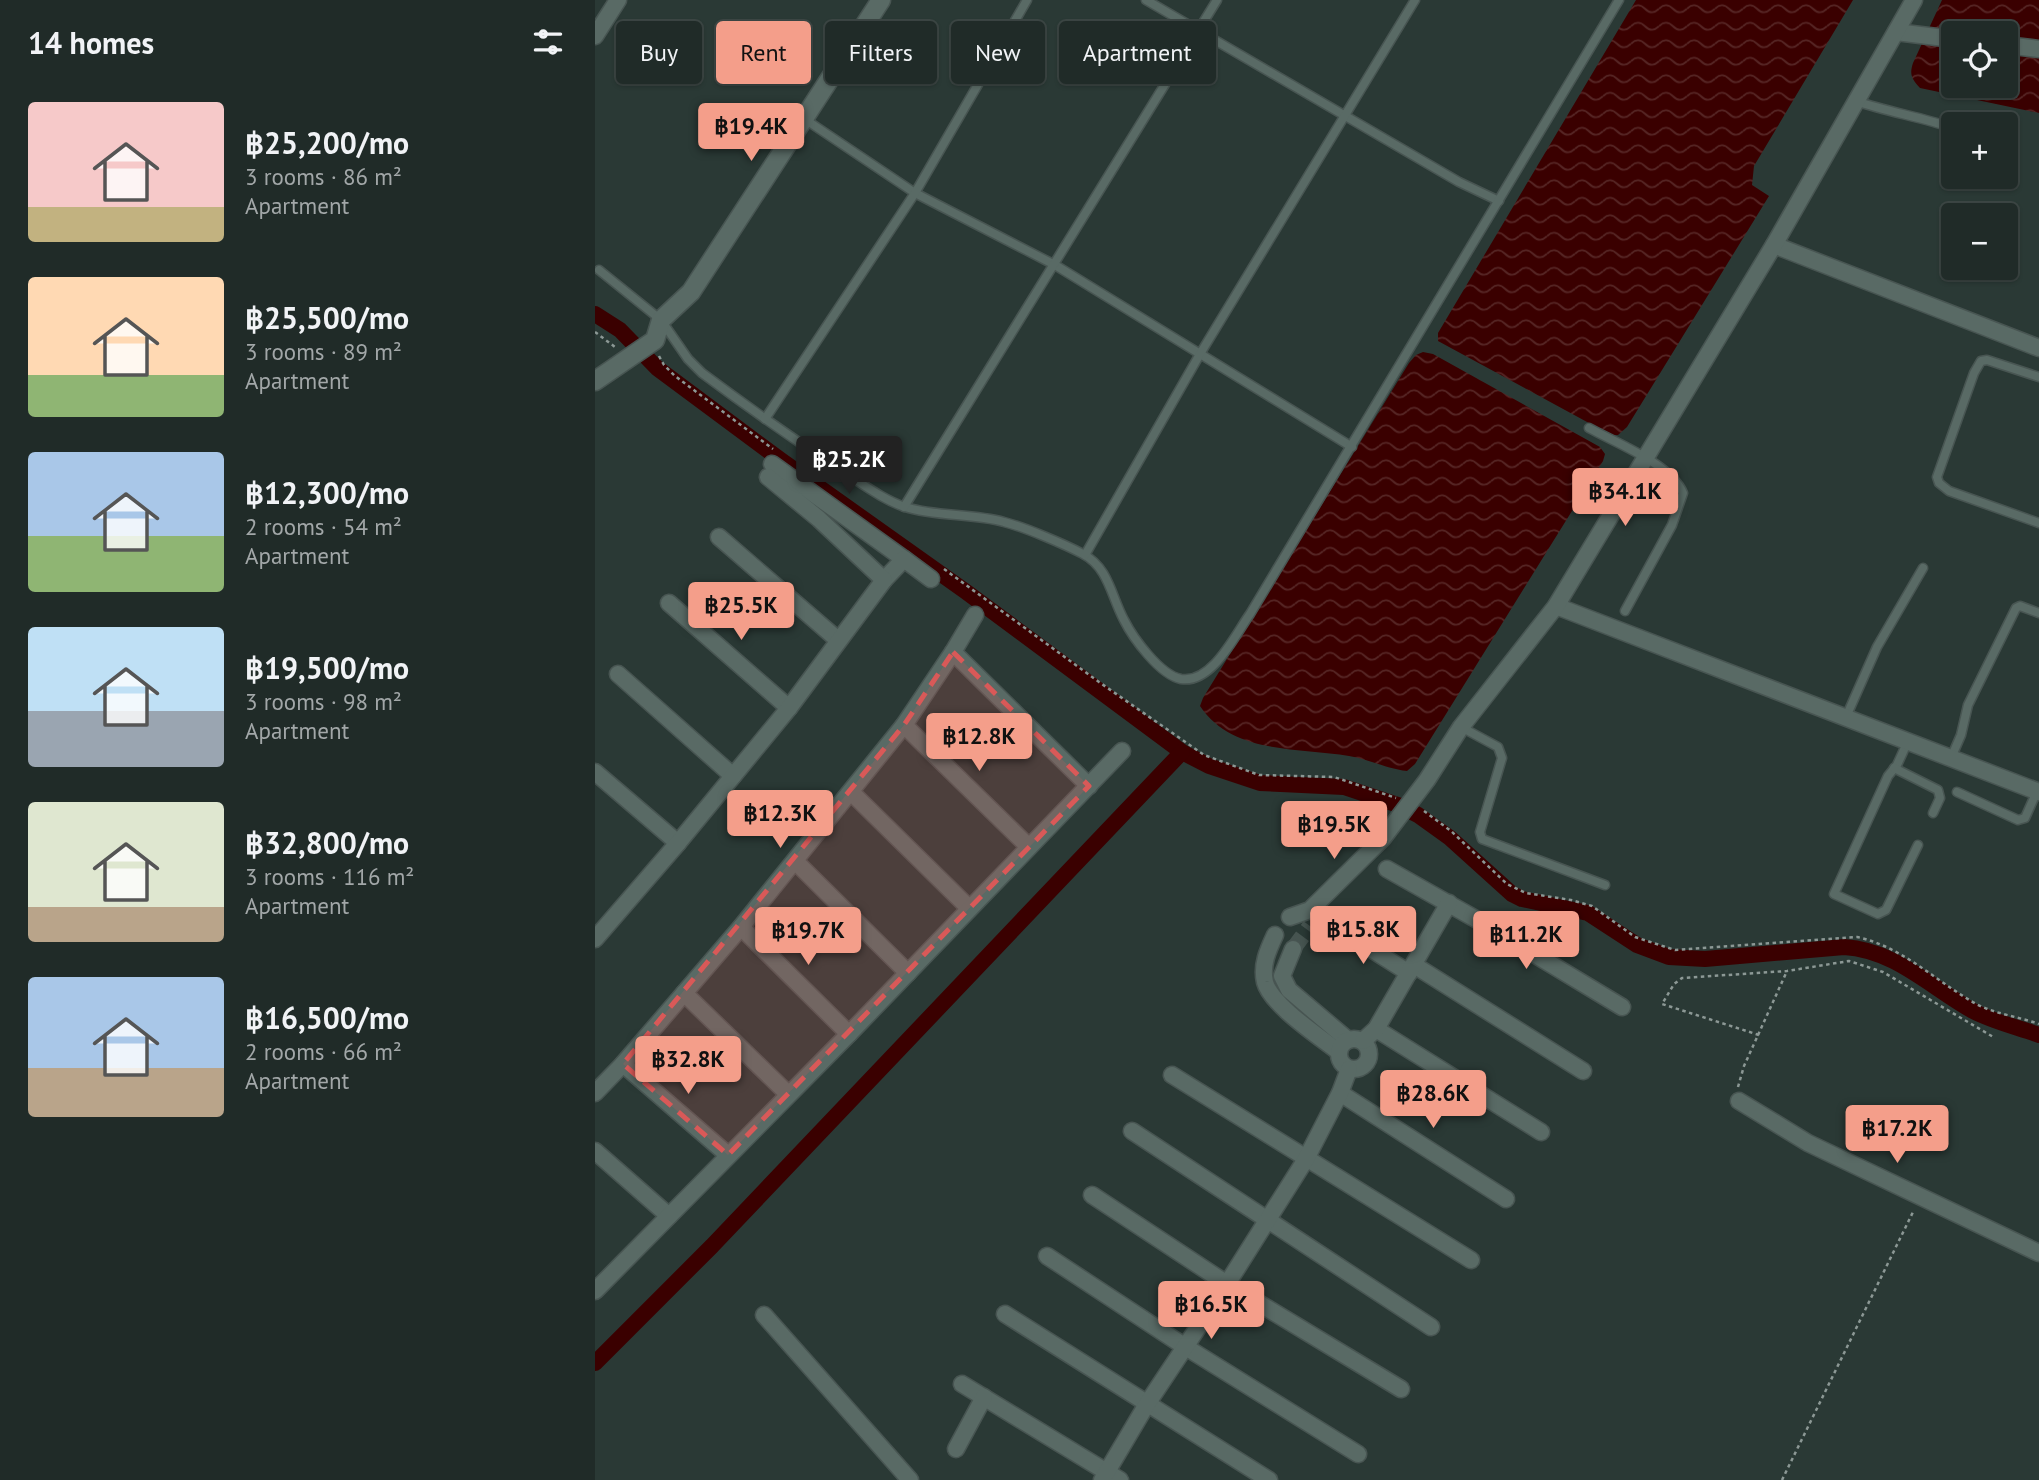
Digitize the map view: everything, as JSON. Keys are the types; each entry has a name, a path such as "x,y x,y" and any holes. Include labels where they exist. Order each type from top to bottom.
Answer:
{"street":[{"path":"595,36 618,0"},
{"path":"595,381 630,357 658,331 691,292 881,0"},
{"path":"1290,917 1310,918 1383,838 1427,780 1461,727 1556,606 1773,245 1914,0"},
{"path":"1896,32 1941,38"},
{"path":"2018,47 2039,49"},
{"path":"1773,245 2039,348"},
{"path":"773,465 904,559 933,571"},
{"path":"773,465 819,519 884,580"},
{"path":"719,537 838,640"},
{"path":"597,934 678,843 789,708 884,580 904,559"},
{"path":"669,603 789,708"},
{"path":"1556,606 2038,791"},
{"path":"595,1093 741,927 851,792 904,725 975,615"},
{"path":"953,652 1089,786"},
{"path":"618,674 733,776"},
{"path":"904,725 1028,848"},
{"path":"598,1281 669,1216 849,1034 1122,751"},
{"path":"595,772 678,843"},
{"path":"851,792 969,908"},
{"path":"795,861 908,973"},
{"path":"1387,869 1622,1007"},
{"path":"1275,935 1265,958 1265,984 1283,1006 1350,1045 1369,1049 1367,1063 1358,1069 1349,1069 1341,1062 1350,1045 1376,1028 1449,903"},
{"path":"741,927 849,1034"},
{"path":"1338,928 1583,1070"},
{"path":"1293,949 1282,976 1289,990 1350,1045"},
{"path":"684,993 788,1094"},
{"path":"1376,1028 1541,1132"},
{"path":"623,1063 727,1156"},
{"path":"962,1384 1109,1477 1147,1404 1306,1159 1340,1093 1349,1069"},
{"path":"1172,1075 1471,1260"},
{"path":"1340,1093 1506,1199"},
{"path":"1739,1101 1808,1143 2039,1253"},
{"path":"1132,1131 1431,1327"},
{"path":"595,1151 669,1216"},
{"path":"1092,1195 1227,1284 1401,1389"},
{"path":"1047,1256 1184,1346 1358,1454"},
{"path":"1005,1314 1269,1480"},
{"path":"764,1315 910,1480"},
{"path":"955,1449 984,1397"}],"lane":[{"path":"765,419 915,193 1027,0"},
{"path":"1146,0 1182,21"},
{"path":"1205,21 1217,0"},
{"path":"1085,555 1200,354 1415,0"},
{"path":"599,270 702,373 857,480 904,507 941,515 1004,522 1085,555 1101,570 1115,594 1123,620 1154,662 1178,679 1195,680 1212,668 1250,614 1619,0"},
{"path":"1216,41 1459,182 1499,201"},
{"path":"904,507 1166,84"},
{"path":"1856,101 1941,124"},
{"path":"803,118 915,193 1055,265 1352,447"},
{"path":"2039,377 1987,360 1981,361 1974,373 1937,477 1939,483 1949,491 2039,523"},
{"path":"1589,428 1645,458 1670,476 1683,494 1672,526 1625,611"},
{"path":"1846,718 1871,658 1923,568"},
{"path":"1951,758 1961,735 1968,705 2016,608 2020,606 2039,613"},
{"path":"1461,727 1498,747 1502,752 1480,832 1482,839 1605,885"},
{"path":"1908,741 1888,776 1834,894 1878,914 1883,913 1918,845"},
{"path":"1894,768 1938,790 1940,798 1933,813"},
{"path":"1957,792 2018,820 2025,817 2038,791"}],"path":[{"path":"658,331 657,348 664,365 773,465"},
{"path":"595,332 630,357"},
{"path":"933,571 1194,750 1259,775 1334,777 1407,803"},
{"path":"1419,808 1451,831 1507,884 1526,893 1592,906 1647,943 1675,950 1707,950 1846,936 1867,939 1921,966 1972,1002 2039,1024"},
{"path":"1759,1035 1662,1004 1674,984 1682,978 1787,971 1849,961 1883,972 1995,1038"},
{"path":"1739,1101 1737,1086 1787,971"},
{"path":"1782,1480 1921,1196"}],"highlighted area":[{"path":"953,652 1089,786 728,1155 623,1064 904,725"}],"water":[{"path":"1636,0 1853,0 1754,166 1752,185 1769,196 1627,427 1618,435 1611,435 1438,341 1438,333"},
{"path":"1942,0 2039,0 2039,113 1968,98 2018,98 2018,21 1941,21 1941,92 1920,88 1911,71"},
{"path":"1423,352 1433,354 1600,447 1605,454 1603,461 1415,764 1407,771 1349,756 1268,746 1230,733 1214,722 1200,706 1203,698 1409,363"}],"waterway":[{"path":"595,314 620,330 657,368 782,461 965,591 1182,752 1209,766 1260,783 1344,787 1398,805 1418,815 1450,838 1512,894 1522,899 1588,913 1637,945 1669,957 1705,959 1844,947 1862,950 1896,962 1981,1015 2039,1035"},
{"path":"595,1363 712,1246 1182,752"}],"tunnel":[{"path":"1293,949 1310,926"}]}
